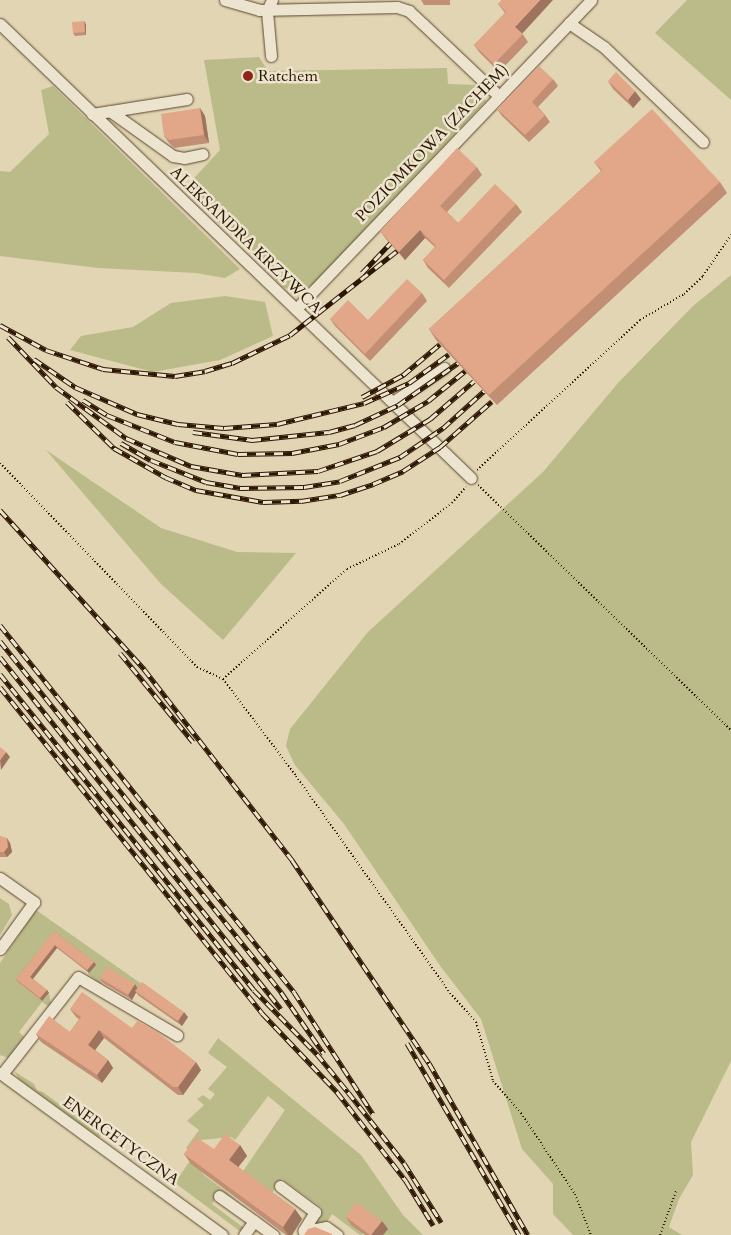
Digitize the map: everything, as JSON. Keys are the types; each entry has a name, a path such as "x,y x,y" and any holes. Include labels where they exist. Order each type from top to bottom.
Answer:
{"street":[{"path":"225,0 269,5 403,9 424,24 499,96"},
{"name":"POZIOMKOWA (ZACHEM)","path":"296,309 591,0"},
{"path":"269,5 271,56"},
{"path":"569,23 604,47 703,142"},
{"name":"ALEKSANDRA KRZYWCA","path":"0,24 394,401 471,478"},
{"path":"92,114 186,99"},
{"path":"110,111 173,156 184,158 203,154"},
{"path":"394,401 444,368"},
{"path":"0,878 34,902 0,949"},
{"path":"1,1073 78,977 177,1035"},
{"name":"ENERGETYCZNA","path":"1,1073 222,1235"},
{"path":"280,1186 315,1212 302,1233"},
{"path":"220,1196 273,1235"},
{"path":"244,1235 254,1221"},
{"path":"302,1233 326,1227 336,1235"}],"path":[{"path":"223,679 347,569 399,544 452,503 482,462 640,320 661,309 696,282 731,235"},
{"path":"0,463 197,667 223,679 296,776 450,993 476,1022 494,1081 521,1113 575,1194 591,1235"},
{"path":"471,478 731,730"},
{"path":"660,1235 676,1191"}],"green space":[{"path":"687,0 731,0 731,100 655,33"},
{"path":"259,57 268,71 447,68 448,84 477,85 486,101 314,284 301,290 284,288 185,188 220,150 204,60"},
{"path":"53,86 240,269 225,278 196,273 98,268 0,256 0,171 10,172 49,134 41,90"},
{"path":"731,275 731,1061 691,1142 693,1175 679,1199 669,1227 682,1235 573,1235 553,1214 553,1184 522,1149 481,1019 441,967 344,824 295,765 286,746 290,729 368,632 543,472 618,383 693,306"},
{"path":"225,296 265,302 273,336 220,360 153,372 70,350 81,336 133,327 171,303"},
{"path":"46,450 161,528 237,552 296,553 223,640 161,584"},
{"path":"0,898 9,904 12,915 0,935"},
{"path":"36,910 146,987 139,996 136,993 138,989 110,972 101,984 88,974 95,965 55,934 18,982 42,1001 49,994 51,1003 48,1006 42,1002 19,1032 24,1037 8,1058 0,1055 0,963"},
{"path":"218,1038 361,1155 403,1215 423,1235 383,1235 387,1228 360,1235 332,1214 327,1222 312,1225 322,1208 282,1179 272,1193 241,1174 285,1110 268,1096 235,1140 231,1137 201,1140 191,1152 186,1148 199,1130 187,1121 204,1105 197,1099 203,1095 210,1100 215,1094 208,1089 227,1067 208,1053"},
{"path":"14,1071 34,1084 37,1090 43,1092 102,1136 98,1137 19,1079"},
{"path":"193,1156 204,1175 243,1204 221,1190 212,1204 244,1228 241,1232 175,1183"}],"building":[{"path":"502,0 540,0 515,27 523,34 494,64 474,45 506,12 498,4"},
{"path":"84,21 85,32 73,33 72,22"},
{"path":"539,66 553,79 532,102 545,115 525,135 497,109"},
{"path":"616,72 635,91 628,100 608,81"},
{"path":"200,108 204,135 169,140 164,136 161,114"},
{"path":"652,109 720,182 489,395 429,329 602,170 594,162"},
{"path":"457,148 477,167 440,206 458,223 495,184 516,204 444,280 423,260 436,246 420,230 399,252 380,231"},
{"path":"407,279 422,293 365,354 330,319 348,300 368,320"},
{"path":"0,747 6,752 0,760"},
{"path":"0,836 7,838 8,847 4,852 0,852"},
{"path":"54,931 94,962 87,970 55,945 30,977 47,990 40,998 16,979"},
{"path":"107,967 135,984 128,995 100,978"},
{"path":"142,982 184,1012 178,1021 135,991"},
{"path":"82,992 132,1028 138,1020 156,1031 196,1062 178,1087 173,1087 99,1030 88,1045 108,1060 97,1075 36,1034 49,1016 70,1032 81,1017 70,1009"},
{"path":"225,1134 240,1145 229,1160 295,1209 283,1227 184,1154 196,1137 214,1149"},
{"path":"356,1202 382,1221 371,1235 346,1217"},
{"path":"315,1227 332,1235 304,1235 308,1229"}],"railway":[{"path":"362,273 400,233"},
{"path":"0,325 46,350 103,369 175,376 205,371 232,363 290,335 407,243"},
{"path":"8,337 56,387 126,438 191,466 242,475 318,471 377,451 430,419 474,381"},
{"path":"362,397 403,375 440,344"},
{"path":"34,359 75,387 137,414 178,424 224,428 277,424 364,403 409,383 449,354"},
{"path":"193,432 252,440 329,432 355,425 398,405 458,363"},
{"path":"83,400 107,415 175,442 238,454 292,453 339,444 384,427 428,401 465,371"},
{"path":"121,443 151,460 206,482 240,488 304,487 340,481 400,457 443,428 484,391"},
{"path":"67,402 114,448 165,477 196,490 263,502 301,501 340,495 403,471 440,447 492,401"},
{"path":"0,510 144,669 292,860 429,1063 528,1235"},
{"path":"0,625 294,992 373,1114"},
{"path":"0,641 281,992 324,1054"},
{"path":"120,653 193,742"},
{"path":"0,657 281,1009"},
{"path":"0,674 254,990 317,1054 348,1092 404,1163 441,1222"},
{"path":"0,687 262,1013 337,1092 406,1181 433,1225"},
{"path":"407,1043 519,1235"}],"place":[{"name":"Ratchem","path":"248,76"}]}
